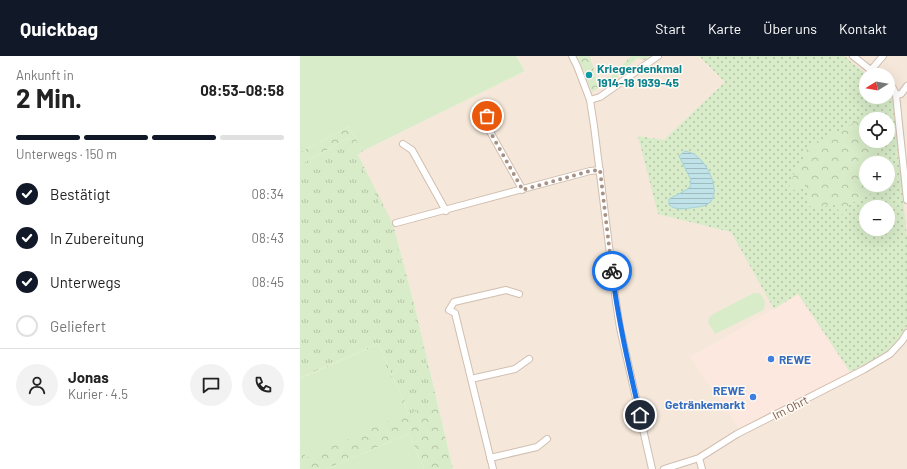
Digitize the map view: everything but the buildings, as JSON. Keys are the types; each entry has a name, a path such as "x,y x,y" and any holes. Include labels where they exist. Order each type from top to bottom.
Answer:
{"street":[{"path":"572,56 590,100 618,315 652,469"},
{"path":"590,100 600,97 658,56"},
{"path":"853,56 868,68"},
{"path":"873,68 883,56"},
{"path":"907,86 901,94 896,95 907,200"},
{"path":"487,116 488,128 522,190"},
{"path":"900,133 907,132"},
{"path":"402,144 412,150 446,211"},
{"path":"396,224 590,171 600,170"},
{"path":"493,469 455,313 449,310 454,302 506,290 518,294"},
{"name":"Im Ohrt","path":"664,469 699,458 737,434 863,370 890,354 907,333"},
{"path":"471,380 515,369 529,359"},
{"path":"490,458 537,447 547,439"},
{"path":"699,458 702,469"}],"shaded area":[{"path":"516,56 907,56 907,469 453,469 415,307 393,225 357,155 525,71"},
{"path":"798,294 850,372 739,428 690,357"}],"green space":[{"path":"300,56 516,56 525,71 363,151 349,127 300,152"},
{"path":"577,56 590,56 597,82 612,76 631,56 650,56 645,60 637,58 613,81 592,92"},
{"path":"699,56 844,56 859,68 859,104 893,104 894,112 859,112 859,148 895,148 895,123 907,237 906,331 886,354 850,372 798,294 774,309 731,232 658,214 638,136 664,140 725,82"},
{"path":"879,108 879,112 873,112"},
{"path":"859,119 859,148 875,148 878,156 859,156 859,192 873,192 850,204 842,215 832,202 822,209 809,206 805,182 798,189 788,191 796,168 802,164 805,151 831,134 845,129"},
{"path":"349,127 363,151 358,155 393,224 415,307 453,469 424,469 409,434 326,469 300,469 300,443 306,457 377,345 300,378 378,343 409,414 348,138 300,165 300,152"},
{"path":"348,138 393,232 436,403 409,414 378,343 300,378 300,165"},
{"path":"754,293 760,293 764,299 765,305 763,310 715,334 708,322 710,316"},
{"path":"377,345 407,413 306,458 300,443 300,379"},
{"path":"409,434 424,469 326,469"}],"water":[{"path":"685,151 692,153 703,162 710,174 714,187 714,194 712,200 706,205 679,209 669,205 669,199 690,187 691,180 679,156"}],"way so far":[{"path":"487,116 488,128 522,190 590,171 600,170 612,271"}],"place":[{"name":"Kriegerdenkmal 1914-18 1939-45","path":"589,75"},
{"name":"REWE","path":"771,359"},
{"name":"REWE Getränkemarkt","path":"753,397"}],"route":[{"path":"612,271 620,328 640,415"}]}
